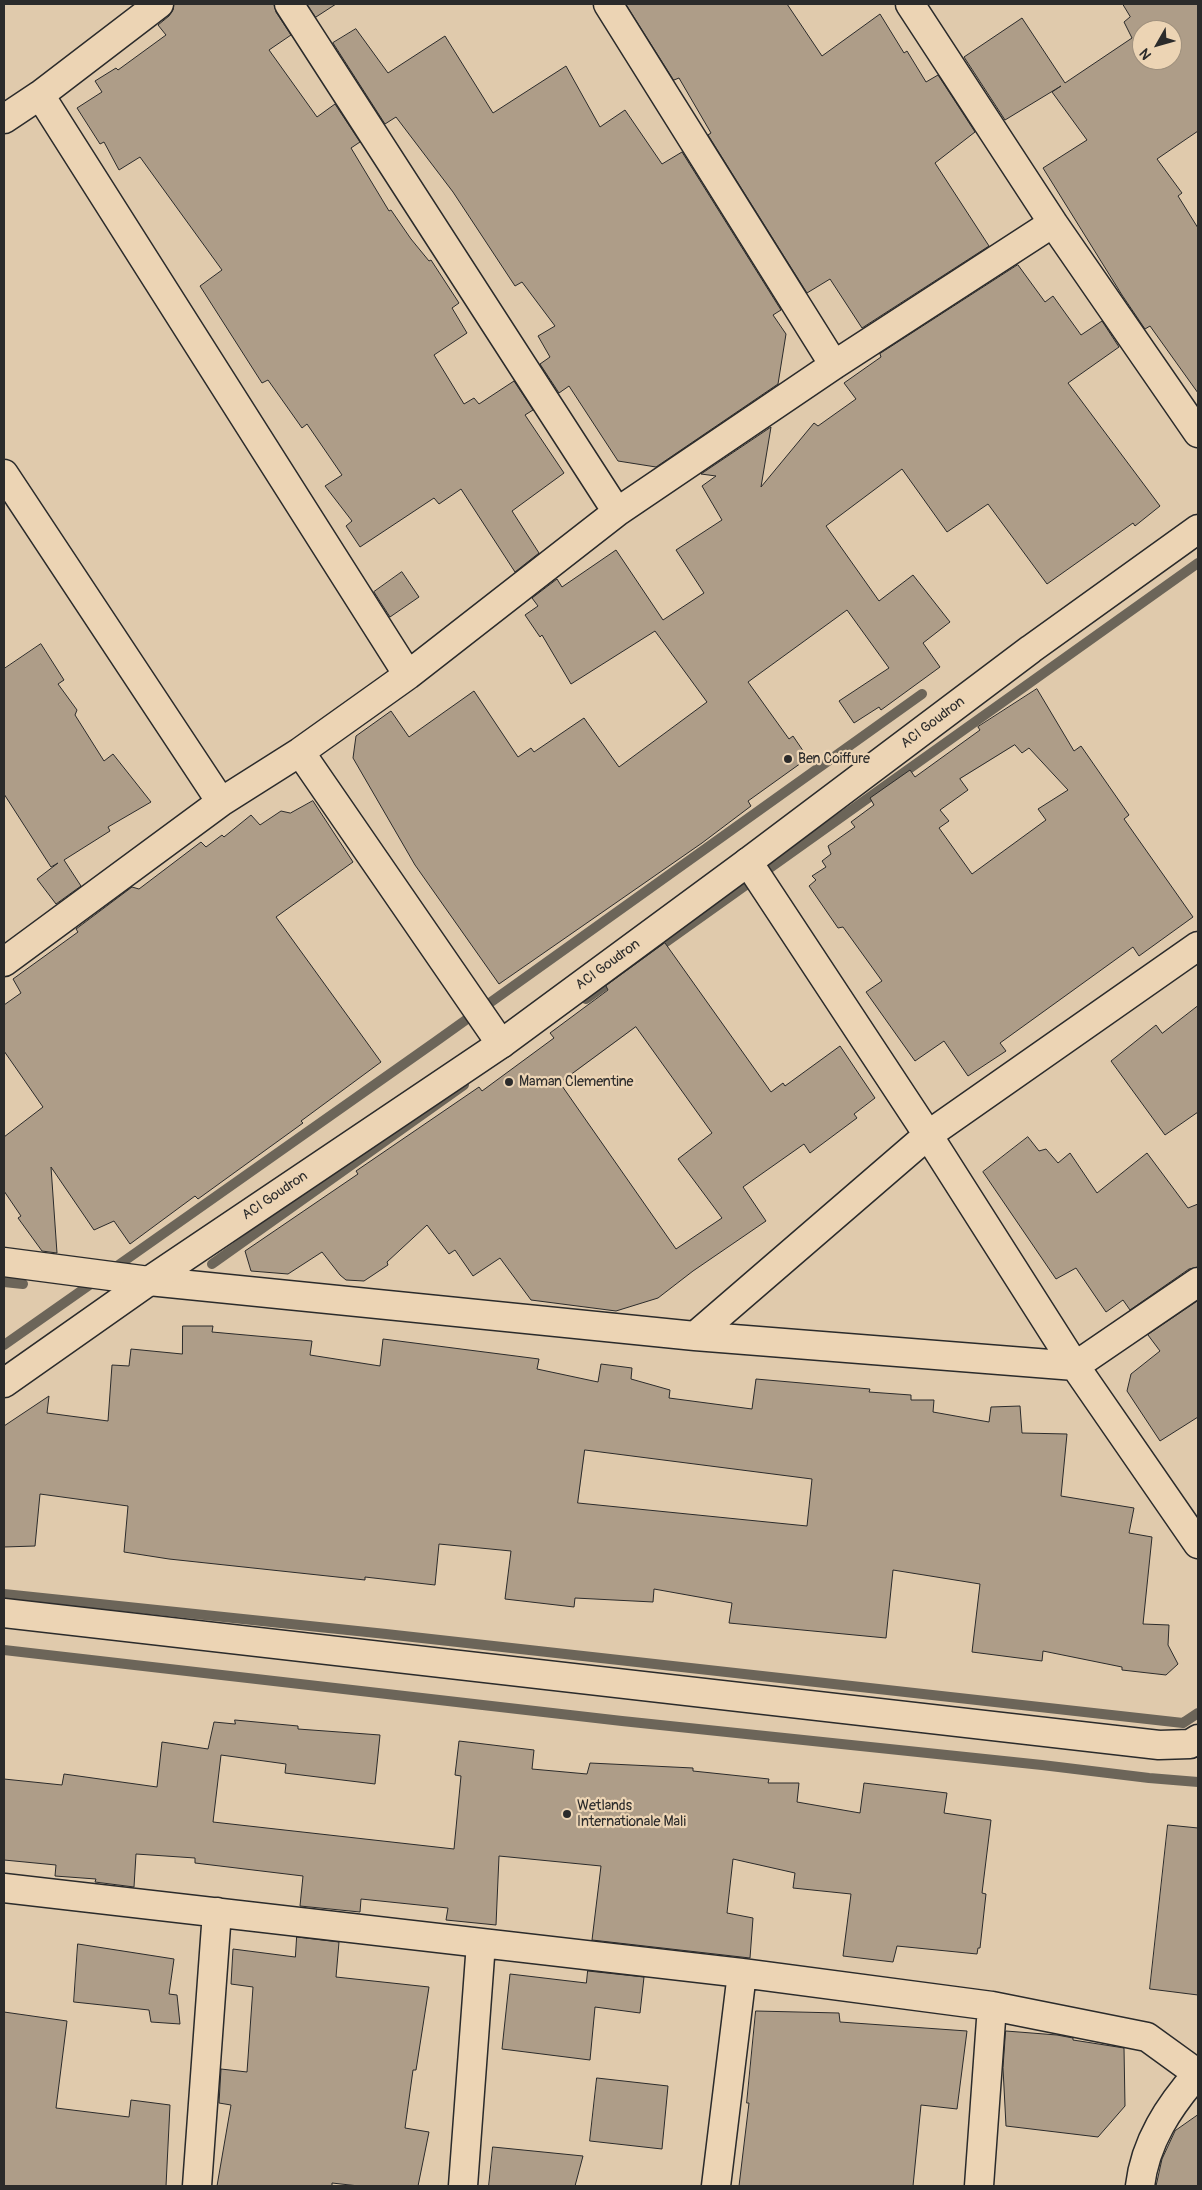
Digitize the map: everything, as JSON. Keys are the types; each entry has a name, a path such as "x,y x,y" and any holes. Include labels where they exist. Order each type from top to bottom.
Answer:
{"street":[{"path":"4,119 40,95 159,4"},
{"path":"289,4 617,512"},
{"path":"608,4 834,365"},
{"path":"910,4 1053,223 1198,433"},
{"path":"40,95 408,675"},
{"path":"4,962 220,802 300,752 408,675 617,512 834,365 1053,223"},
{"path":"4,474 220,802"},
{"name":"ACI Goudron","path":"4,1382 149,1281 501,1044 748,862 1031,649 1198,529"},
{"path":"300,752 501,1044"},
{"path":"748,862 928,1135 1075,1366 1198,1544"},
{"path":"695,1336 928,1135 1198,946"},
{"path":"4,1262 149,1281 695,1336 1075,1366 1198,1282"},
{"path":"4,1613 1160,1745 1190,1744 1198,1739"},
{"path":"4,1888 742,1973 992,2006 1147,2037 1198,2073 1156,2129 1142,2168 1140,2186"},
{"path":"197,2186 217,1912"},
{"path":"463,2186 481,1943"},
{"path":"716,2186 742,1973"},
{"path":"979,2186 992,2006"}],"building":[{"path":"174,4 274,4 276,12 291,35 269,50 317,117 335,104 360,142 351,148 389,211 391,210 429,261 431,260 459,303 452,308 467,333 434,355 464,404 474,398 479,404 514,381 533,410 525,415 564,473 512,511 539,553 515,572 461,489 439,504 434,498 360,547 346,526 352,521 325,486 342,475 307,424 302,428 268,380 262,383 200,286 222,270 140,157 119,170 104,142 100,144 77,108 102,92 95,81 116,68 118,70 166,35 158,25 169,16"},
{"path":"307,4 336,4 316,17"},
{"path":"626,4 787,4 822,56 880,14 904,53 907,51 926,82 938,75 975,132 935,163 989,246 862,328 830,279 807,293 708,135 711,133 679,78 674,80"},
{"path":"1123,4 1198,4 1198,131 1157,159 1182,193 1178,196 1198,228 1198,393 1150,326 1145,329 1043,168 1087,140 1052,92 1061,86 1005,120 964,57 1022,18 1065,83 1132,38 1124,22 1130,17"},
{"path":"356,29 388,73 445,36 493,113 566,66 600,127 625,110 662,164 682,152 781,310 773,315 786,334 778,384 656,467 618,461 569,386 559,393 540,364 550,357 538,336 555,326 522,282 515,286 453,192 396,117 385,124 333,43"},
{"path":"1018,265 1045,302 1053,296 1081,335 1102,321 1119,347 1068,383 1160,506 1135,526 1133,523 1047,584 988,504 947,532 902,469 826,526 879,601 913,575 950,622 923,643 940,667 881,710 879,707 854,723 839,701 889,668 847,610 748,682 789,739 793,736 808,758 748,801 751,806 702,843 499,984 415,865 353,758 356,736 391,711 409,737 474,691 518,757 531,748 534,752 584,718 619,767 707,702 655,631 571,684 542,635 540,637 525,615 538,606 532,598 557,579 562,587 616,550 663,620 704,593 676,550 722,520 702,486 716,476 701,474 771,427 761,487 814,423 818,426 856,399 844,383 881,357 880,354"},
{"path":"402,572 419,597 390,617 374,592"},
{"path":"41,644 64,680 58,684 77,710 75,715 104,761 113,754 151,802 108,827 110,831 64,860 81,886 56,904 37,879 58,863 51,867 4,794 4,669"},
{"path":"1037,689 1074,751 1081,746 1129,815 1124,819 1193,917 1139,956 1133,947 1000,1043 1006,1051 968,1076 944,1041 915,1061 866,992 882,981 843,927 838,928 809,886 816,880 812,876 826,867 822,861 831,854 828,846 855,827 851,822 874,805 870,798 910,770 915,777 980,730 978,727","holes":["1015,745 1022,753 1029,748 1068,790 1038,809 1046,820 972,874 939,828 949,821 940,810 968,790 960,779"]},
{"path":"313,801 353,862 276,917 381,1062 301,1121 303,1123 198,1199 195,1196 130,1244 114,1221 94,1230 51,1167 57,1253 42,1251 18,1218 21,1216 4,1191 4,1137 43,1107 4,1051 4,1005 21,993 13,979 78,932 76,929 132,887 139,889 201,842 206,847 222,835 224,837 251,815 260,825 281,811 290,813"},
{"path":"665,943 771,1092 783,1083 785,1086 840,1046 875,1098 854,1114 857,1118 810,1153 804,1144 743,1187 766,1221 693,1271 658,1298 616,1311 531,1300 500,1258 473,1276 455,1250 449,1254 427,1225 387,1262 388,1265 364,1281 346,1280 322,1252 288,1274 251,1271 245,1251 358,1174 356,1171 479,1087 482,1091 554,1038 550,1033 608,990 606,986","holes":["636,1027 712,1133 678,1159 722,1218 676,1249 560,1083"]},
{"path":"1198,1006 1198,1112 1165,1135 1111,1061 1156,1025 1162,1033"},
{"path":"1028,1137 1039,1151 1046,1149 1058,1163 1070,1153 1097,1193 1147,1153 1188,1208 1198,1204 1198,1267 1189,1269 1130,1310 1123,1300 1106,1312 1076,1268 1056,1279 983,1172"},
{"path":"1198,1301 1198,1417 1160,1441 1127,1391 1131,1374 1160,1351 1148,1335"},
{"path":"183,1326 213,1326 212,1332 312,1341 310,1355 380,1366 383,1339 539,1359 537,1369 598,1382 601,1364 632,1368 631,1379 670,1390 669,1398 752,1409 756,1379 870,1389 869,1392 911,1395 911,1400 934,1400 933,1412 989,1422 991,1407 1020,1406 1022,1433 1067,1434 1061,1496 1134,1508 1129,1533 1152,1537 1143,1624 1169,1625 1168,1645 1178,1664 1166,1675 1122,1670 1122,1667 1043,1651 1042,1661 972,1652 980,1584 893,1570 886,1638 729,1623 732,1603 654,1589 653,1602 575,1598 574,1607 505,1599 511,1551 439,1544 435,1585 365,1577 365,1580 169,1559 124,1552 128,1506 40,1494 35,1546 4,1547 4,1426 49,1396 47,1413 108,1421 112,1365 129,1366 131,1349 182,1354","holes":["585,1450 812,1479 807,1526 578,1503"]},
{"path":"235,1720 298,1726 298,1729 380,1735 375,1784 285,1773 286,1764 221,1755 213,1822 454,1849 461,1776 455,1775 459,1741 534,1750 532,1769 587,1774 590,1763 693,1768 693,1771 769,1779 768,1783 799,1783 797,1802 860,1813 864,1783 947,1793 944,1813 991,1820 982,1893 986,1894 980,1948 978,1948 977,1954 897,1946 893,1962 843,1956 851,1894 793,1888 795,1873 733,1859 727,1913 753,1918 750,1958 592,1940 601,1866 499,1856 496,1925 446,1920 448,1908 361,1899 360,1912 300,1906 303,1876 195,1863 195,1858 136,1854 134,1887 95,1882 96,1879 55,1876 56,1865 4,1860 4,1779 62,1785 64,1774 157,1787 162,1742 208,1749 214,1722 235,1724"},
{"path":"1168,1825 1198,1828 1198,1995 1150,1989"},
{"path":"297,1937 339,1942 336,1977 429,1987 416,2070 413,2070 405,2128 429,2132 418,2186 359,2186 332,2183 332,2186 217,2186 231,2105 219,2103 221,2069 247,2072 253,1987 231,1984 233,1949 295,1957"},
{"path":"78,1944 174,1959 169,1994 177,1995 180,2024 151,2022 149,2010 74,2002"},
{"path":"588,1971 644,1977 640,2013 595,2007 590,2060 502,2049 510,1974 586,1983"},
{"path":"756,2011 839,2013 840,2022 967,2031 957,2109 921,2105 913,2186 739,2186 749,2103 747,2103"},
{"path":"4,2012 67,2021 56,2108 129,2117 131,2100 170,2105 166,2186 4,2186"},
{"path":"1006,2031 1057,2035 1073,2038 1073,2040 1124,2048 1125,2106 1098,2137 1006,2126 1003,2068"},
{"path":"597,2078 668,2086 662,2149 590,2141"},
{"path":"1198,2115 1198,2186 1156,2186 1162,2159 1175,2131"},
{"path":"493,2147 583,2156 575,2186 489,2186"}],"waterway":[{"path":"586,999 1198,563"},
{"path":"110,1271 435,1042 922,694"},
{"path":"212,1264 464,1085"},
{"path":"4,1345 98,1279"},
{"path":"4,1282 23,1284"},
{"path":"4,1594 386,1634 1183,1723 1198,1713"},
{"path":"4,1650 622,1721 1198,1782"}],"place":[{"name":"Ben Coiffure","path":"788,759"},
{"name":"Maman Clementine","path":"509,1082"},
{"name":"Wetlands Internationale Mali","path":"567,1814"}]}
